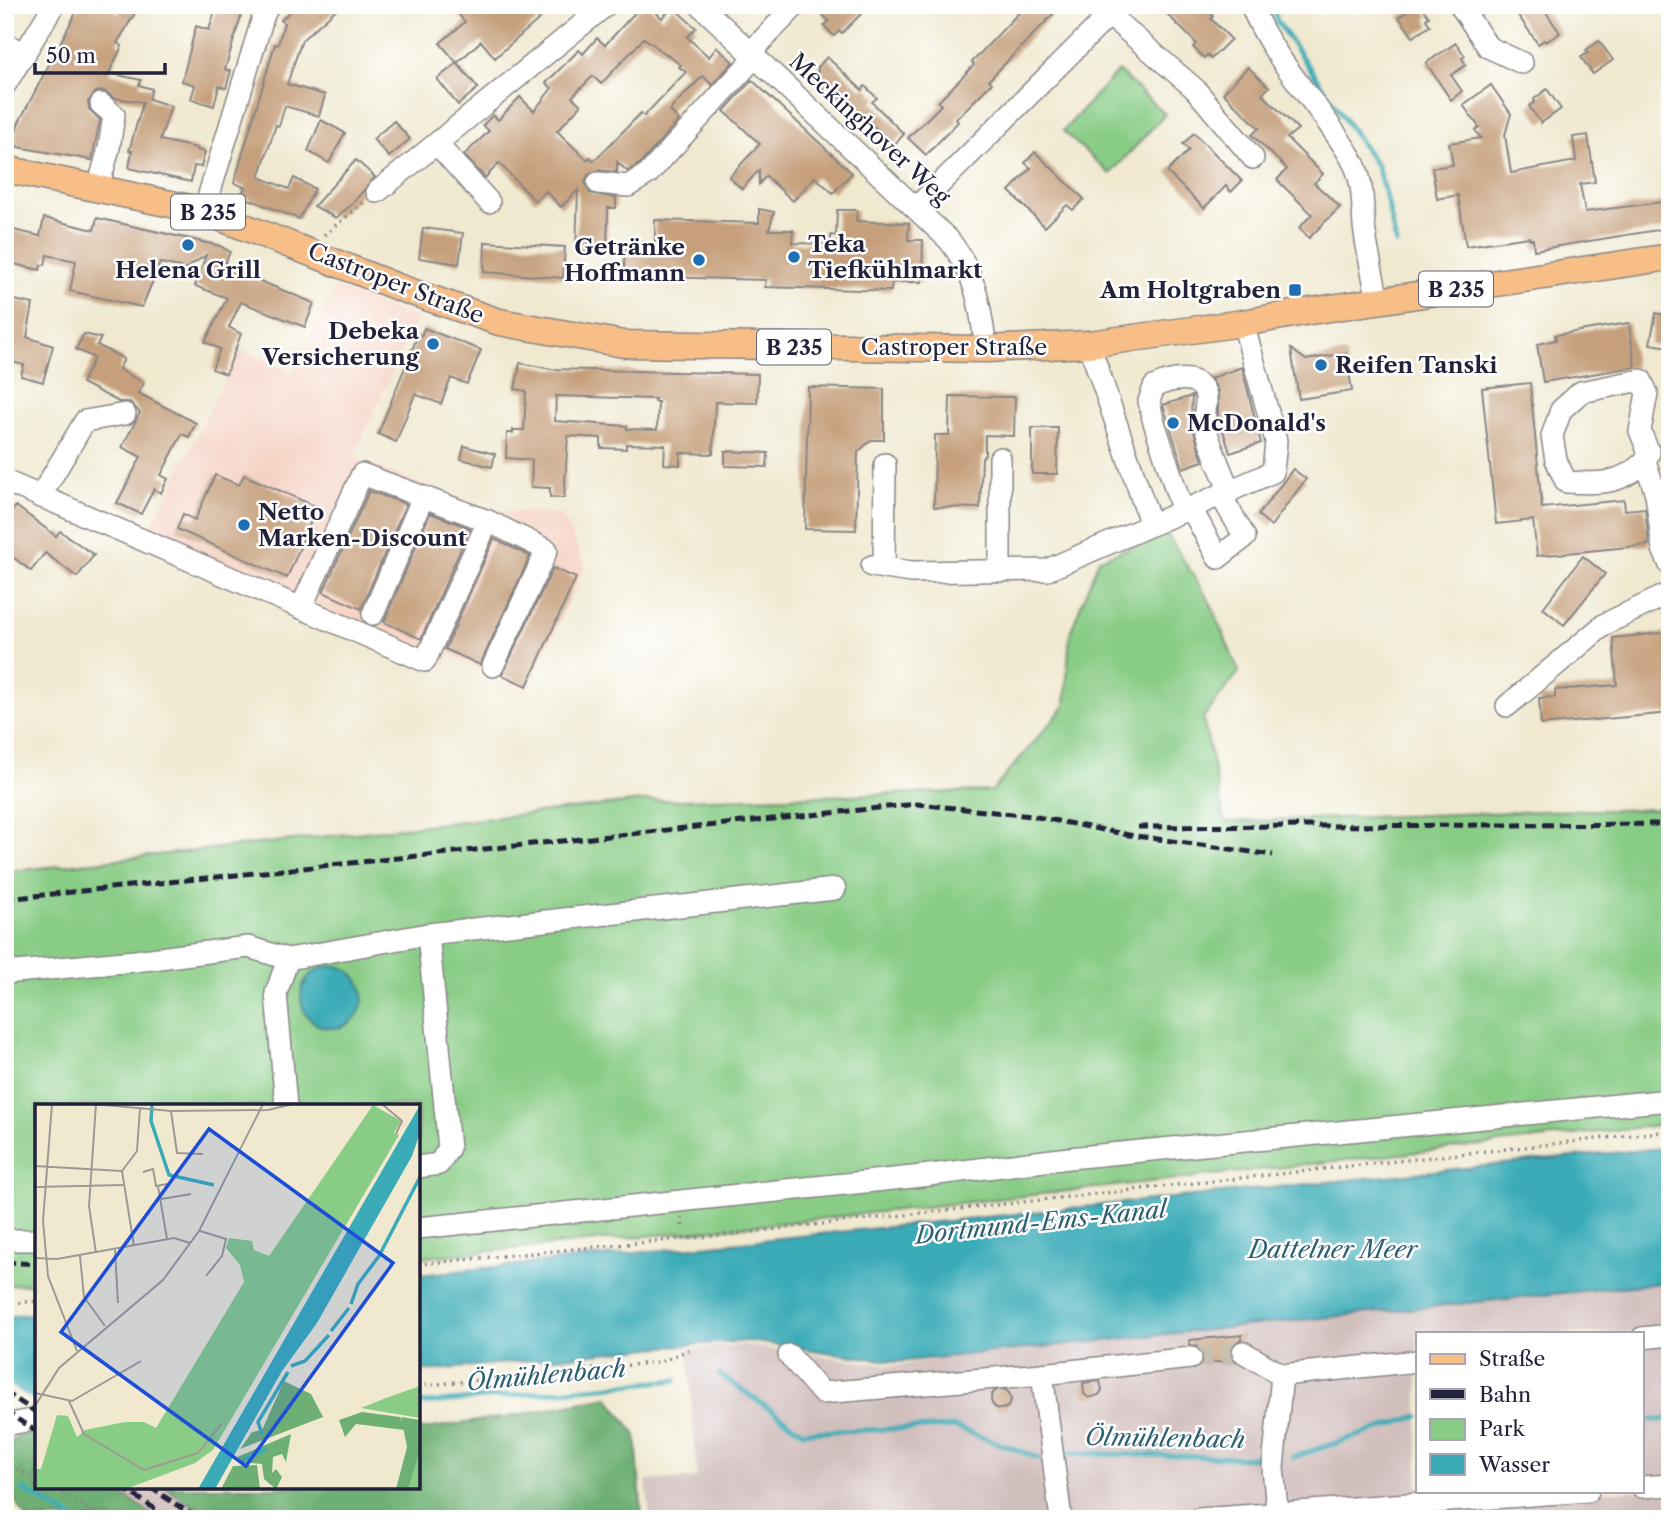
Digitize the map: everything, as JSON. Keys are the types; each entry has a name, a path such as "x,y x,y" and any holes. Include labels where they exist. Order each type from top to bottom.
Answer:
{"main road":[{"name":"Castroper Straße","path":"5,169 204,211 400,288 499,322 624,344 986,349 1089,344 1670,257"}],"street":[{"path":"5,85 54,5"},
{"path":"204,211 269,5"},
{"path":"377,192 606,5"},
{"name":"Meckinghover Weg","path":"700,5 949,240 965,261 979,298 986,349"},
{"path":"598,183 628,186 649,173 796,5"},
{"path":"1251,5 1258,24 1272,47 1352,159 1362,184 1364,226 1378,300"},
{"path":"1460,5 1488,47 1521,63"},
{"path":"916,208 1114,10 1195,89 1253,158"},
{"path":"5,44 25,54"},
{"path":"98,188 110,148 114,115 101,104"},
{"path":"437,144 489,202"},
{"path":"885,464 878,567 911,572 1047,570 1273,472 1276,441 1243,323"},
{"path":"1089,344 1151,525"},
{"path":"1186,379 1200,385 1205,394 1204,422 1225,494 1245,537 1218,558 1187,510 1153,419 1149,401 1154,387 1165,381 1186,379"},
{"path":"1645,461 1635,471 1603,484 1566,482 1556,460 1552,436 1561,410 1581,392 1641,380 1647,393 1640,431 1649,453 1645,461 1656,494 1663,549 1670,565"},
{"path":"40,497 85,421 125,414"},
{"path":"1000,458 1000,571"},
{"path":"301,608 362,474 488,521 547,550 493,666"},
{"path":"5,481 425,661 488,521"},
{"path":"373,614 423,497"},
{"path":"1507,706 1605,624 1670,593"},
{"path":"5,973 248,947 288,959 428,934 835,888"},
{"path":"420,1167 439,1164 449,1148 428,934"},
{"path":"286,1104 276,993 288,959"},
{"path":"420,1228 913,1177 1069,1157 1670,1100"},
{"path":"5,1240 35,1240"},
{"path":"1644,1338 1670,1335"},
{"path":"1244,1352 1282,1375 1416,1361"},
{"path":"789,1354 822,1393 1042,1374 1191,1357"},
{"path":"1042,1374 1061,1519"},
{"path":"1277,1515 1273,1468 1282,1375"},
{"path":"5,1425 35,1419"},
{"path":"1644,1487 1670,1485"},
{"path":"1199,1519 1575,1492"}],"path":[{"path":"305,250 377,192"},
{"path":"420,1264 1020,1204 1670,1131"},
{"path":"5,1304 35,1301"},
{"path":"420,1386 661,1362 691,1349"},
{"path":"5,1462 35,1479"},
{"path":"54,1489 107,1519"},
{"path":"5,1514 10,1519"}],"shaded area":[{"path":"335,287 416,318 354,457 486,510 562,514 585,565 528,690 450,656 446,665 293,595 147,535 240,349 294,372"},
{"path":"1670,1282 1670,1519 650,1519 646,1481 697,1478 688,1349 745,1345 893,1366 976,1354"},
{"path":"114,1489 168,1489 213,1519 158,1519"}],"green space":[{"path":"1118,71 1165,114 1110,174 1063,131"},
{"path":"1167,534 1210,602 1239,672 1203,718 1225,822 1670,809 1670,1124 781,1223 420,1258 420,1104 35,1104 35,1284 5,1285 5,872 643,801 992,791 1065,706 1070,633 1099,559"},
{"path":"608,1397 636,1435 642,1519 213,1519 168,1489 420,1489 420,1430 518,1415"},
{"path":"27,1432 35,1438 35,1489 114,1489 158,1519 27,1519 6,1482 6,1465 13,1440"}],"water":[{"path":"332,966 354,975 363,997 354,1019 332,1028 310,1019 301,997 310,975"},
{"path":"1670,1147 1670,1282 897,1362 748,1341 661,1347 420,1372 420,1275"},
{"path":"35,1313 35,1412 5,1415 5,1317"}],"pier":[{"path":"5,1382 35,1402 35,1415 5,1418"}],"building":[{"path":"80,5 104,5 119,14 125,5 140,5 117,43 122,46 109,73 141,80 139,85 152,89 149,99 171,106 160,140 205,152 201,167 194,166 191,182 129,168 132,151 129,151 143,102 114,98 104,91 96,92 88,102 89,109 100,120 92,160 18,147 14,141 18,124"},
{"path":"217,5 240,5 238,13 242,13 225,69 231,71 226,88 219,86 214,106 191,99 195,85 182,81 196,26 209,30"},
{"path":"297,5 341,5 302,40 287,84 325,95 319,116 285,106 259,177 289,189 294,178 315,189 299,219 241,196 245,187 234,183 275,44 278,45 284,23 281,20"},
{"path":"463,5 555,5 495,58 481,41 457,63 440,43 465,22 456,11"},
{"path":"642,5 648,5 662,18 673,7 696,28 687,37 709,57 717,47 733,62 712,85 703,76 674,105 670,111 679,120 641,163 627,171 617,162 617,172 599,170 588,175 585,182 590,193 616,198 616,208 608,208 607,252 576,251 578,190 561,207 546,191 535,201 499,163 485,178 464,155 489,131 483,125 493,115 498,120 520,97 534,111 552,88 546,83 579,50 583,54 597,38 605,45","holes":["644,38 681,65 679,67 686,72 644,116 641,113 594,161 590,157 587,160 557,131 581,105 572,97 593,76 601,84"]},
{"path":"831,5 870,5 842,33 839,31 834,36 824,26 829,21 822,14"},
{"path":"1026,5 1062,5 989,80 992,83 956,119 958,122 926,155 908,138 941,105 938,102 974,65 972,62"},
{"path":"1172,5 1203,5 1213,16 1211,19 1231,39 1211,59 1207,55 1204,58 1193,47 1196,44 1192,39 1165,12"},
{"path":"1420,5 1429,17 1426,19 1430,26 1413,37 1399,17"},
{"path":"1511,5 1541,5 1560,33 1538,44"},
{"path":"1599,41 1613,60 1593,74 1581,57"},
{"path":"1456,43 1465,56 1462,58 1466,65 1451,75 1462,91 1451,100 1426,63"},
{"path":"827,57 862,90 865,86 877,98 872,102 904,134 894,145 840,95 835,100 813,80 818,75 818,67"},
{"path":"457,63 478,88 458,105 437,79"},
{"path":"1248,67 1269,87 1262,94 1298,129 1287,138 1323,174 1314,183 1340,207 1309,238 1299,228 1312,214 1277,180 1287,169 1252,135 1259,128 1223,93"},
{"path":"752,80 852,173 833,193 815,177 793,201 766,176 759,184 759,170 742,189 729,177 760,144 724,111"},
{"path":"1491,85 1511,114 1505,135 1511,173 1576,161 1573,137 1588,135 1595,182 1580,184 1585,212 1670,201 1670,228 1534,250 1533,239 1529,237 1466,246 1458,195 1437,199 1432,168 1453,165 1449,143 1481,138 1475,130 1479,127 1463,105"},
{"path":"1547,89 1561,109 1541,123 1529,106"},
{"path":"321,120 345,133 329,163 308,151"},
{"path":"394,121 410,139 389,157 373,139"},
{"path":"1194,133 1242,181 1231,192 1226,186 1204,208 1167,172 1189,150 1183,144"},
{"path":"1035,152 1084,199 1073,210 1067,205 1045,227 1009,191 1031,168 1025,163"},
{"path":"356,160 375,177 352,204 336,218 314,206"},
{"path":"759,209 774,212 769,230 793,230 792,243 831,244 831,235 836,236 837,210 857,210 856,221 909,223 908,240 923,240 922,282 892,282 891,291 765,287 766,280 624,276 625,241 655,243 655,220 759,223"},
{"path":"44,218 94,230 97,218 220,246 230,252 224,266 314,303 305,327 241,302 229,327 241,334 226,374 212,369 220,349 205,342 227,298 195,286 206,255 182,271 180,267 160,263 142,307 70,291 76,261 47,255 45,265 41,265 40,270 5,262 5,228 40,236"},
{"path":"423,228 463,233 459,264 419,258"},
{"path":"485,242 565,247 563,278 484,272"},
{"path":"5,298 33,304 27,337 53,346 43,382 21,376 24,365 5,360"},
{"path":"1656,313 1670,316 1670,347 1650,344"},
{"path":"1629,323 1635,367 1543,382 1537,344 1556,340 1555,335"},
{"path":"424,328 481,350 467,384 451,378 441,404 415,394 396,442 378,434 418,335 421,336"},
{"path":"84,334 101,338 97,345 124,359 119,369 144,383 138,393 196,423 189,437 182,434 161,475 168,479 161,493 154,489 141,514 117,503 141,457 122,447 140,413 130,402 119,402 82,383 94,358 76,349"},
{"path":"1291,349 1306,360 1346,353 1352,391 1299,399"},
{"path":"520,363 551,369 758,374 757,403 715,402 713,454 680,453 680,465 664,464 665,445 626,444 626,449 601,448 601,438 568,436 564,498 550,497 550,488 531,487 532,460 506,458 507,433 524,430 526,391 515,389","holes":["556,396 655,399 654,402 658,402 657,430 555,421"]},
{"path":"1242,367 1261,443 1230,453 1218,415 1218,392 1211,378"},
{"path":"1530,383 1542,508 1624,500 1625,510 1645,508 1649,545 1537,556 1533,520 1496,524 1482,388"},
{"path":"808,387 884,389 884,440 871,440 858,452 856,530 805,529"},
{"path":"950,396 1015,397 1014,436 985,435 980,508 934,507 935,435 949,435"},
{"path":"1192,396 1189,415 1203,461 1183,468 1163,405"},
{"path":"1032,428 1058,428 1057,474 1032,474"},
{"path":"464,446 495,454 492,467 461,459"},
{"path":"725,451 768,453 767,467 725,466"},
{"path":"1293,469 1306,479 1271,526 1258,515"},
{"name":"Netto Marken-Discount","path":"215,475 239,485 244,475 317,507 287,578 177,529 183,514 195,520"},
{"path":"369,491 406,504 361,609 323,592"},
{"path":"16,506 56,536 60,531 94,555 77,577 45,553 31,571 5,551 5,520"},
{"path":"430,513 470,528 421,639 384,622"},
{"path":"494,539 530,556 480,665 445,649"},
{"path":"1583,556 1605,574 1564,625 1543,608"},
{"path":"553,568 576,578 527,686 502,675"},
{"path":"1670,632 1670,713 1541,725 1539,698 1555,697 1555,690 1617,685 1613,638"},
{"path":"1242,1335 1242,1339 1231,1346 1233,1361 1203,1363 1202,1351 1197,1346 1190,1345 1190,1340"},
{"path":"1100,1381 1102,1390 1099,1395 1089,1398 1084,1394 1083,1383"},
{"path":"1001,1389 1008,1392 1011,1399 1008,1406 1001,1409 994,1406 991,1399 994,1392"}],"waterway":[{"path":"1272,5 1277,21 1377,166 1396,244"},
{"name":"Ölmühlenbach","path":"719,1374 803,1432 954,1427 1039,1458"},
{"name":"Ölmühlenbach","path":"420,1404 676,1380"},
{"name":"Ölmühlenbach","path":"1293,1457 1416,1417"},
{"name":"Ölmühlenbach","path":"1644,1419 1661,1420 1670,1417"},
{"name":"Ölmühlenbach","path":"1069,1453 1261,1458"},
{"path":"22,1489 74,1519"}],"tunnel":[{"path":"1191,1358 1243,1352"}],"railway":[{"path":"5,899 917,804 1032,816 1129,835 1273,855"},
{"path":"1138,827 1670,824"},
{"path":"5,1262 35,1264"},
{"path":"5,1392 35,1412"},
{"path":"5,1411 35,1431"},
{"path":"125,1489 170,1519"},
{"path":"153,1489 198,1519"}],"place":[{"name":"Helena Grill","path":"188,245"},
{"name":"Teka Tiefkühlmarkt","path":"794,257"},
{"name":"Getränke Hoffmann","path":"699,260"},
{"name":"Am Holtgraben","path":"1295,290"},
{"name":"Debeka Versicherung","path":"433,344"},
{"name":"Reifen Tanski","path":"1321,365"},
{"name":"McDonald's","path":"1173,423"},
{"name":"Netto Marken-Discount","path":"244,525"}],"water label":[{"name":"Dortmund-Ems-Kanal","path":"1041,1222"},
{"name":"Dattelner Meer","path":"1333,1249"}]}
